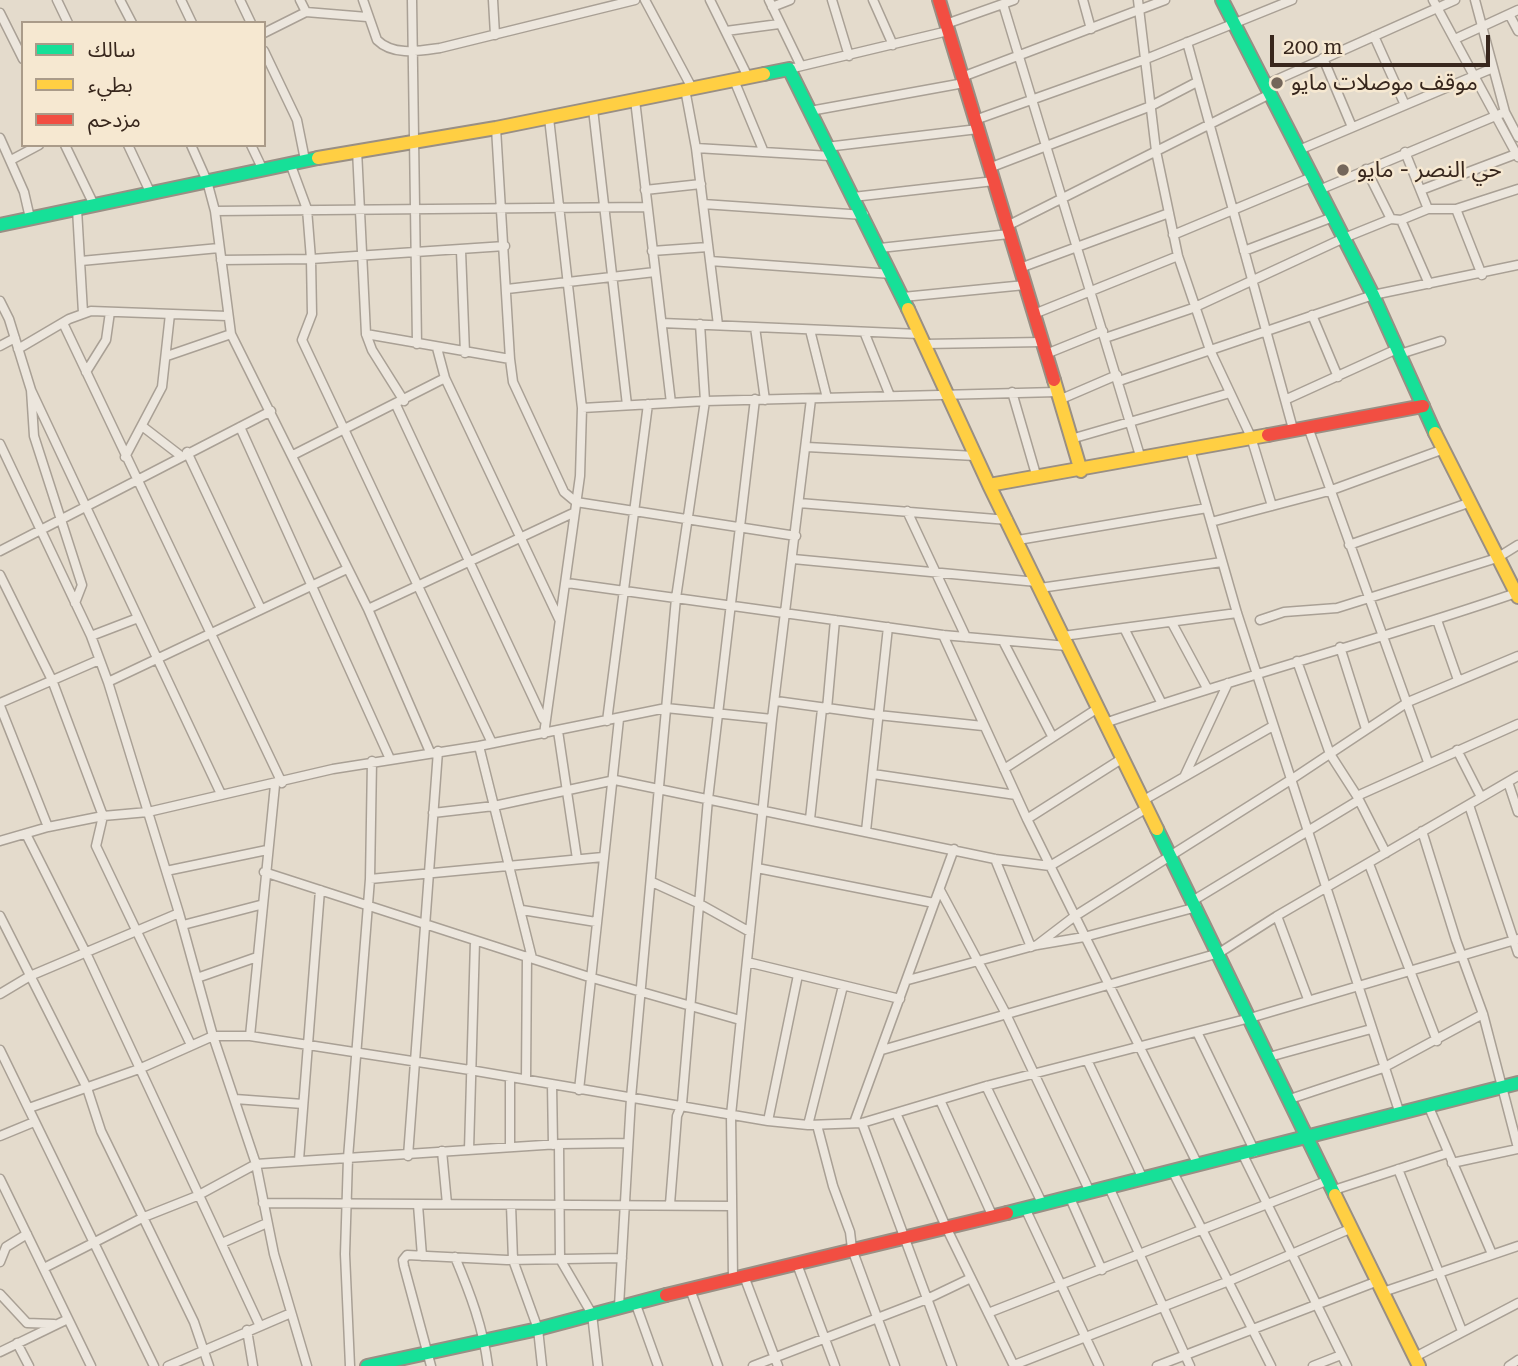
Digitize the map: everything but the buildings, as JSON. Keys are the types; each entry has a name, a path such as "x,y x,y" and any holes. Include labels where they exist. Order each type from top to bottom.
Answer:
{"street":[{"path":"57,0 67,21"},
{"path":"120,0 130,21"},
{"path":"181,0 191,21"},
{"path":"240,0 250,21"},
{"path":"302,0 306,12"},
{"path":"363,0 377,40 384,47 413,51 495,35 635,0"},
{"path":"412,0 417,344"},
{"path":"492,0 495,35"},
{"path":"645,0 688,88 718,325"},
{"path":"710,0 748,77"},
{"path":"790,0 770,4 828,151 880,248 975,456 1309,1134 1417,1362 1462,1331 1518,1303"},
{"path":"832,0 849,56"},
{"path":"873,0 893,45"},
{"path":"939,0 1081,471"},
{"path":"0,225 262,168 549,118 849,56 947,27 1014,0"},
{"path":"1083,0 1091,29"},
{"path":"1138,0 1156,152 1178,256 1210,350 1251,437 1272,506"},
{"path":"810,111 963,80 1020,55 1166,0"},
{"path":"1105,723 1161,702 1517,595 1423,406 1373,295 1222,0"},
{"path":"696,148 828,151 977,125 1292,0"},
{"path":"880,248 1008,230 1209,124 1323,58 1374,36 1436,4 1455,0"},
{"path":"1475,0 1505,112 1518,137"},
{"path":"1003,4 1132,421 1141,459"},
{"path":"1421,190 1517,156 1436,4"},
{"path":"266,32 306,12 367,16"},
{"path":"1455,39 1514,12 1518,31"},
{"path":"0,13 21,55"},
{"path":"726,32 779,24"},
{"path":"1374,36 1405,105"},
{"path":"1187,42 1266,332 1287,399 1293,429"},
{"path":"266,55 298,120 305,160"},
{"path":"1323,58 1352,127"},
{"path":"1299,150 1493,68"},
{"path":"734,80 762,150"},
{"path":"989,168 1151,106 1197,82"},
{"path":"635,100 671,403"},
{"path":"593,109 627,405"},
{"path":"1319,190 1505,112"},
{"path":"544,734 559,621 567,583 582,408 549,118"},
{"path":"496,128 513,382 564,492 576,502 688,517 796,536"},
{"path":"0,140 11,160 30,218"},
{"path":"11,160 35,147"},
{"path":"66,147 94,205"},
{"path":"129,147 151,194"},
{"path":"192,147 207,181 215,211 231,334 368,609 434,751 430,872 408,1156"},
{"path":"252,147 262,168"},
{"path":"357,150 362,208 366,334 544,721"},
{"path":"1405,152 1428,209"},
{"path":"290,163 307,209 311,259 312,314 302,340 492,743"},
{"path":"1366,169 1391,219"},
{"path":"1173,235 1312,177"},
{"path":"853,197 994,181"},
{"path":"645,190 701,184"},
{"path":"662,323 810,330 1044,348 1194,308 1252,279 1391,219 1401,220 1428,209 1456,209 1518,190"},
{"path":"703,204 863,215"},
{"path":"215,211 416,207 647,207"},
{"path":"77,209 83,313"},
{"path":"1456,209 1482,275"},
{"path":"1020,268 1169,213"},
{"path":"1244,251 1334,217"},
{"path":"1401,220 1429,284"},
{"path":"221,260 311,259 505,246"},
{"path":"653,251 708,247"},
{"path":"81,261 219,248"},
{"path":"461,251 465,353"},
{"path":"1034,314 1178,256"},
{"path":"710,261 892,274"},
{"path":"582,408 755,399 1012,392 1058,396 1210,350 1373,295 1482,275 1518,265"},
{"path":"507,289 655,272"},
{"path":"903,298 1025,285"},
{"path":"0,302 15,338 31,390 83,507 102,538 221,794"},
{"path":"86,372 106,340 110,312"},
{"path":"18,349 83,313 227,316"},
{"path":"125,457 162,387 170,314"},
{"path":"1312,315 1338,377"},
{"path":"63,323 278,784 260,905 250,1036"},
{"path":"619,1306 631,1098 676,598 705,401 700,324"},
{"path":"755,327 765,400"},
{"path":"810,330 827,398"},
{"path":"167,356 231,334"},
{"path":"366,334 510,359"},
{"path":"865,334 890,396"},
{"path":"0,346 15,338"},
{"path":"1287,399 1399,352 1441,341"},
{"path":"437,348 445,378 522,536 559,621"},
{"path":"293,455 445,378"},
{"path":"31,390 32,427 82,585 75,603"},
{"path":"1012,392 1037,478"},
{"path":"1071,439 1230,393"},
{"path":"670,1204 677,1116 682,1104 708,799 755,399"},
{"path":"776,1362 739,1278 732,1206 731,1115 772,719 811,399"},
{"path":"607,721 626,591 648,404"},
{"path":"989,485 1081,471 1423,406"},
{"path":"0,551 271,411"},
{"path":"142,426 184,454 261,609"},
{"path":"240,427 390,759"},
{"path":"1308,427 1428,762"},
{"path":"0,444 90,636 108,682 183,925 213,1036 256,1164 267,1223 307,1366"},
{"path":"807,447 975,456"},
{"path":"1190,449 1237,613 1399,1111"},
{"path":"1211,522 1329,491 1444,449"},
{"path":"1349,545 1471,502"},
{"path":"799,503 1008,520"},
{"path":"1018,540 1207,508"},
{"path":"907,512 966,637"},
{"path":"368,609 573,513"},
{"path":"1260,620 1284,612 1337,608 1497,558 1518,545"},
{"path":"793,559 1039,585 1222,562"},
{"path":"108,682 347,569"},
{"path":"0,575 52,680 103,816 96,846 191,1045"},
{"path":"567,583 943,635 1003,640 1065,641 1237,613"},
{"path":"90,636 138,618"},
{"path":"810,819 835,620"},
{"path":"1437,620 1458,680"},
{"path":"1172,623 1207,688"},
{"path":"866,831 888,626"},
{"path":"1125,630 1161,702"},
{"path":"943,635 1027,819 1198,1165"},
{"path":"1003,640 1052,736"},
{"path":"1340,647 1366,729"},
{"path":"1034,946 1074,916 1292,779 1408,702 1518,656"},
{"path":"48,827 0,705 99,660"},
{"path":"1297,661 1330,754 1358,798 1386,853"},
{"path":"1185,776 1228,682"},
{"path":"776,701 984,726"},
{"path":"0,841 48,827 103,816 148,812 372,761 479,746 666,708 772,719"},
{"path":"1004,769 1098,708"},
{"path":"579,1090 589,977 615,780 619,719"},
{"path":"908,980 1034,946 1084,937 1195,903 1358,798 1428,762 1518,724"},
{"path":"433,813 494,806 615,780 995,859 1050,866 1185,776 1273,726"},
{"path":"558,731 569,790 577,859"},
{"path":"479,746 522,910 530,957 526,1079"},
{"path":"1457,750 1481,797"},
{"path":"1027,819 1123,758"},
{"path":"350,1366 345,1254 348,1158 368,905 372,761"},
{"path":"873,774 1016,796"},
{"path":"881,1050 1005,1012 1219,953 1326,886 1369,864 1518,776"},
{"path":"1508,782 1518,812"},
{"path":"1469,805 1516,940 1518,953"},
{"path":"1422,831 1483,1014 1518,1148 1452,1163"},
{"path":"26,834 87,955 197,1196 259,1324"},
{"path":"952,1366 905,1238 858,1123 881,1050 954,849"},
{"path":"166,871 267,850"},
{"path":"369,879 603,857"},
{"path":"995,859 1034,946"},
{"path":"1369,864 1437,1041"},
{"path":"757,868 934,904"},
{"path":"264,872 589,977 740,1020"},
{"path":"652,882 698,903 750,932"},
{"path":"299,1160 320,890"},
{"path":"940,890 1005,1012 1090,1192"},
{"path":"183,925 260,905"},
{"path":"522,910 596,922"},
{"path":"0,994 30,976 87,955 179,913"},
{"path":"0,916 87,1088 102,1130 194,1322 209,1366"},
{"path":"1277,916 1308,999"},
{"path":"29,1108 139,1069 213,1036 250,1036 526,1079 579,1090 682,1104 768,1121 812,1125 858,1123 986,1086 1088,1062 1250,1018 1516,940"},
{"path":"469,1150 475,941"},
{"path":"197,978 257,957"},
{"path":"747,962 900,999"},
{"path":"768,1121 798,975"},
{"path":"843,986 812,1125 850,1232 852,1249 895,1366"},
{"path":"1290,1099 1383,1068 1483,1014"},
{"path":"1269,1057 1371,1029"},
{"path":"1197,1032 1249,1153 1268,1205 1347,1366"},
{"path":"0,1050 153,1366"},
{"path":"1088,1062 1143,1179"},
{"path":"510,1077 510,1147"},
{"path":"368,1366 430,1359 485,1341 619,1306 1070,1198 1249,1153 1309,1134 1518,1083"},
{"path":"552,1084 561,1203 560,1259 592,1314 598,1366"},
{"path":"986,1086 1042,1203"},
{"path":"235,1098 303,1104"},
{"path":"940,1100 992,1216"},
{"path":"1428,1105 1492,1254"},
{"path":"896,1113 946,1227 1014,1365 1229,1281 1352,1228"},
{"path":"0,1136 34,1122"},
{"path":"44,1268 144,1217 197,1196 256,1164 408,1156 442,1151 556,1144 628,1143"},
{"path":"442,1151 447,1204"},
{"path":"988,1313 1268,1205 1448,1153"},
{"path":"1398,1169 1462,1331"},
{"path":"1173,1172 1271,1366"},
{"path":"0,1179 91,1366"},
{"path":"1109,1187 1190,1366"},
{"path":"1070,1198 1102,1270"},
{"path":"263,1203 732,1206"},
{"path":"418,1205 422,1256"},
{"path":"511,1205 513,1260 538,1329 542,1366"},
{"path":"1025,1208 1099,1366"},
{"path":"222,1243 267,1223"},
{"path":"0,1262 6,1247 27,1234"},
{"path":"1157,1366 1316,1302 1438,1273 1518,1246"},
{"path":"430,1359 403,1260 407,1255 513,1260 622,1258"},
{"path":"455,1257 472,1298 485,1341 488,1366"},
{"path":"797,1264 835,1366"},
{"path":"753,1366 776,1362 824,1337 927,1299 971,1278"},
{"path":"690,1289 718,1366"},
{"path":"0,1294 29,1324 56,1324"},
{"path":"635,1302 659,1366"},
{"path":"168,1366 259,1324 291,1313"},
{"path":"0,1352 68,1319"},
{"path":"247,1330 253,1366"},
{"path":"17,1343 29,1366"},
{"path":"1314,1366 1341,1355"},
{"path":"1509,1366 1518,1360"}],"traffic: fast":[{"path":"1222,0 1373,295 1435,433"},
{"path":"764,74 789,69 908,309"},
{"path":"0,225 318,158"},
{"path":"1157,829 1335,1195"},
{"path":"1007,1213 1518,1083"},
{"path":"367,1366 538,1329 666,1295"}],"traffic: slow":[{"path":"318,158 496,128 764,74"},
{"path":"908,309 989,485 1157,829"},
{"path":"1054,380 1081,471"},
{"path":"1435,433 1518,597"},
{"path":"989,485 1268,435"},
{"path":"1335,1195 1419,1366"}],"traffic: jam":[{"path":"939,0 1054,380"},
{"path":"1268,435 1423,406"},
{"path":"666,1295 1007,1213"}],"place":[{"name":"موقف موصلات مايو","path":"1277,83"},
{"name":"حي النصر - مايو","path":"1343,170"}]}
